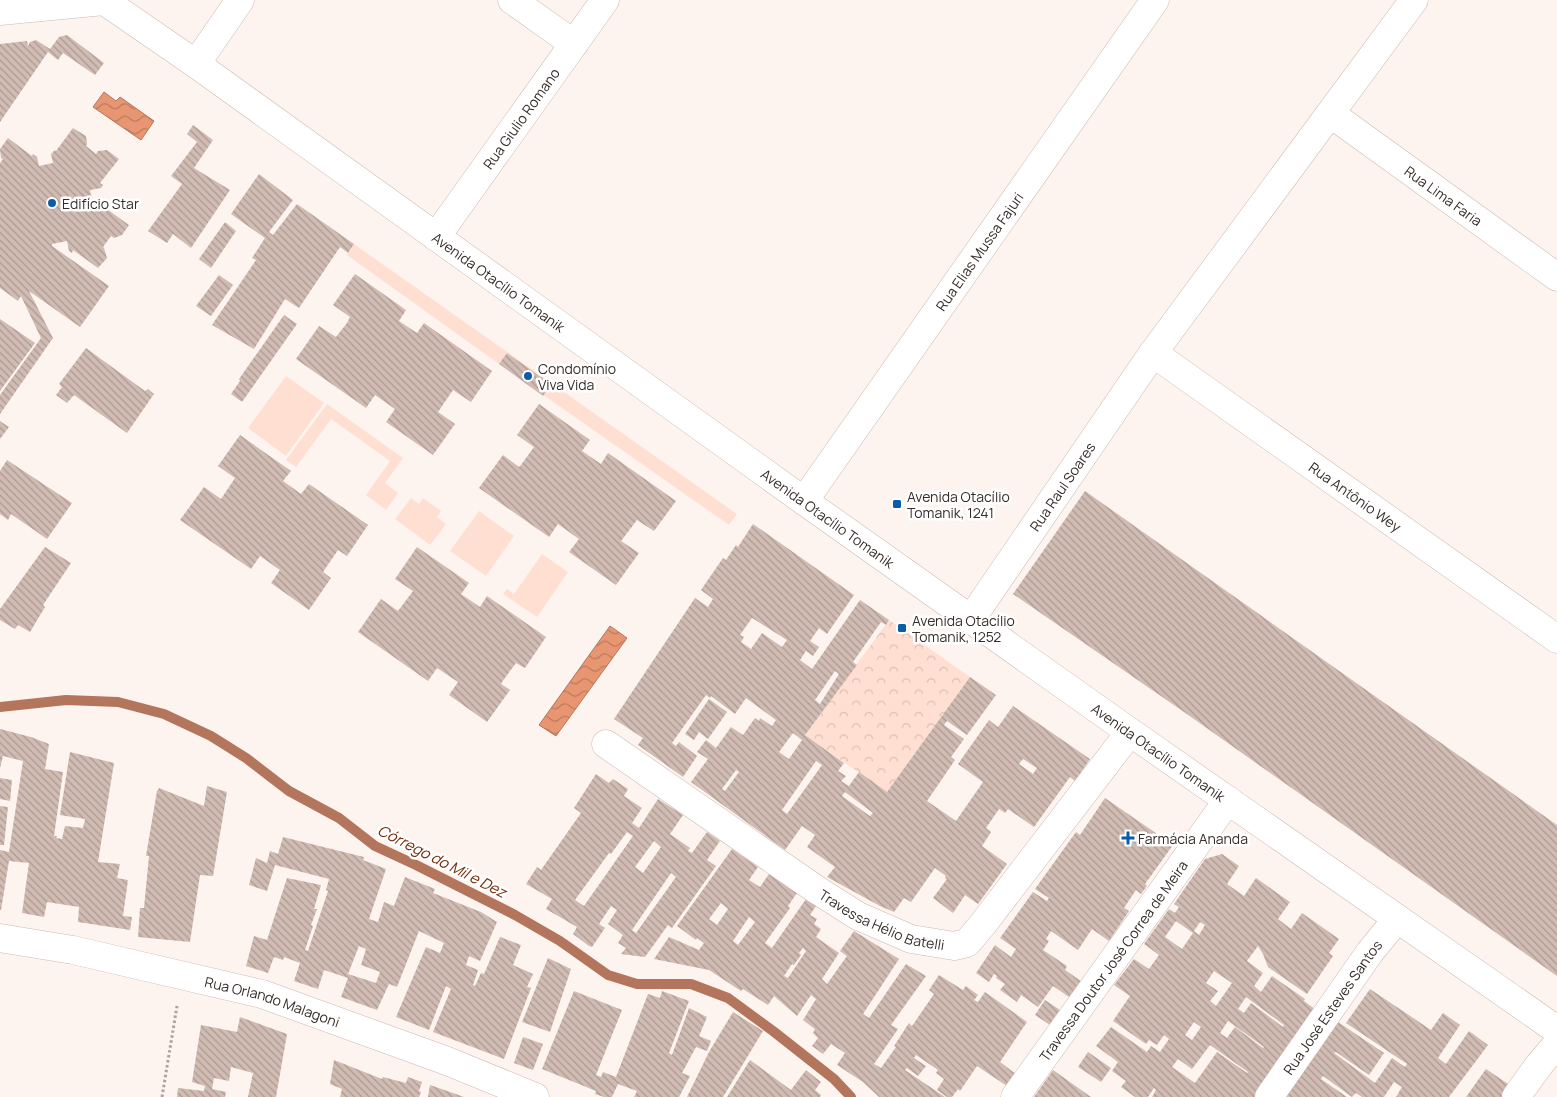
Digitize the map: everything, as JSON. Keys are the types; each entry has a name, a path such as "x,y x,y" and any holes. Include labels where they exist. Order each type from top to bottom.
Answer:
{"street":[{"path":"0,11 103,0"},
{"name":"Avenida Otacílio Tomanik","path":"103,0 196,64 804,501 1130,732 1557,1030"},
{"path":"196,64 240,0"},
{"path":"512,0 574,44"},
{"name":"Rua Giulio Romano","path":"436,236 605,0"},
{"name":"Rua Elias Mussa Fajuri","path":"804,501 1155,0"},
{"name":"Rua Raul Soares","path":"971,619 1153,353 1414,0"},
{"name":"Rua Lima Faria","path":"1331,114 1557,277"},
{"name":"Rua Antônio Wey","path":"1153,353 1557,639"},
{"name":"Travessa Hélio Batelli","path":"606,744 817,890 858,916 911,938 954,946 966,943 983,924 1130,732"},
{"name":"Travessa Doutor José Correa de Meira","path":"1015,1097 1228,800"},
{"name":"Rua José Esteves Santos","path":"1269,1097 1370,952 1397,919"},
{"name":"Rua Orlando Malagoni","path":"0,938 73,950 262,994 447,1061 535,1097"},
{"path":"1516,1097 1539,1064 1557,1044"}],"path":[{"path":"162,1097 182,976"}],"green space":[{"path":"354,244 737,514 729,525 499,364 347,255"},
{"path":"286,376 324,403 286,456 248,428"},
{"path":"327,404 403,458 385,483 398,493 386,510 366,495 390,461 331,419 296,467 286,460"},
{"path":"411,498 419,504 423,498 441,511 437,517 446,524 430,545 395,519"},
{"path":"479,511 514,536 486,576 450,551"},
{"path":"542,554 568,572 537,617 503,594 507,589 514,594"},
{"path":"889,620 970,677 887,792 805,735"}],"water":[{"path":"104,92 116,101 120,97 154,121 141,140 93,107"},
{"path":"610,626 627,638 556,736 539,725"}],"building":[{"path":"67,35 104,63 95,75 63,53 58,60 48,52 0,122 0,44 27,41 28,46 30,42 36,40 50,49 59,37"},
{"path":"193,125 213,140 194,168 230,190 191,248 173,234 167,243 148,231 182,184 171,176 197,142 187,134"},
{"name":"Edifício Star","path":"73,128 86,136 86,146 96,154 98,151 107,150 119,159 100,183 103,185 101,188 90,190 94,206 103,202 106,204 104,207 129,225 122,235 114,238 111,236 103,247 107,258 98,268 73,250 72,253 69,251 67,241 52,244 52,246 109,286 80,327 29,291 53,338 0,414 0,395 41,338 21,296 18,301 0,288 0,163 3,159 1,158 0,149 8,138 32,156 33,154 37,157 39,166 53,163 51,154 56,151"},
{"path":"259,174 293,200 269,232 273,235 297,204 354,244 348,253 340,247 299,308 285,299 254,349 212,325 256,260 252,258 265,238 231,214"},
{"path":"225,222 236,231 211,268 199,259"},
{"path":"355,274 406,310 399,321 417,333 424,323 492,371 471,402 453,390 438,412 455,424 433,455 386,422 395,409 375,395 366,408 296,359 319,326 336,337 347,323 350,317 333,305"},
{"path":"219,275 233,285 211,316 196,306"},
{"path":"284,315 297,324 242,402 231,394 240,381 239,379"},
{"path":"0,319 35,343 0,391"},
{"path":"86,348 145,391 148,389 154,394 127,433 74,395 67,403 56,395 62,387 59,384"},
{"name":"Condomínio Viva Vida","path":"507,353 551,384 543,396 499,364"},
{"path":"539,404 590,440 582,451 601,464 608,453 676,501 654,531 637,520 621,541 639,553 616,585 569,552 579,539 558,524 549,537 479,488 503,455 519,467 534,447 517,435"},
{"path":"0,421 9,427 0,439"},
{"path":"240,435 291,471 283,481 301,494 309,484 368,525 347,556 338,550 323,572 331,578 309,610 271,583 280,570 260,556 251,569 180,520 204,487 221,499 235,478 218,466"},
{"path":"7,460 72,503 47,539 11,514 8,520 0,514 0,471"},
{"path":"1085,491 1557,825 1557,976 1184,712 1013,594"},
{"path":"753,524 854,595 827,634 819,628 810,641 819,647 813,656 806,651 800,660 812,669 860,600 889,620 886,625 881,622 853,662 857,665 805,735 844,763 838,771 846,776 841,781 849,786 859,772 887,792 970,677 996,695 967,735 947,721 944,725 964,739 951,757 955,760 927,801 956,821 983,782 958,764 989,720 998,727 1013,706 1090,759 1075,781 1070,777 1034,827 1008,809 1005,813 999,809 986,828 991,832 982,846 1007,864 978,904 965,895 953,913 933,898 947,879 945,878 946,876 935,868 911,902 904,898 894,912 827,877 835,867 807,847 815,835 802,826 785,850 691,782 708,759 697,752 706,740 716,748 731,727 743,735 755,718 759,721 760,718 772,726 776,720 746,698 735,714 711,696 710,698 706,695 672,743 676,746 679,742 697,756 683,777 638,745 643,738 614,719 695,598 708,607 713,599 701,590 723,558 726,560 736,545 738,547","holes":["752,618 787,640 782,647 762,633 751,649 741,642 744,637 740,635","835,671 839,674 820,704 815,700","793,733 802,740 789,759 779,752","1023,759 1037,768 1033,774 1019,764","816,761 822,765 787,814 782,810","736,770 739,772 725,791 722,789","845,792 873,813 870,816 842,796"]},
{"path":"45,547 71,563 43,605 45,607 30,632 18,625 15,629 0,620 0,609"},
{"path":"417,547 469,583 461,594 480,607 487,596 546,637 525,668 516,663 502,682 501,684 510,690 487,722 449,695 458,682 437,668 428,681 358,632 381,599 398,611 413,591 395,579"},
{"path":"709,699 727,712 708,739 699,732 694,740 685,734"},
{"path":"0,729 49,744 45,769 63,772 54,836 57,836 56,838 62,839 65,826 83,828 85,819 60,815 70,752 114,763 98,862 120,864 117,878 128,880 123,916 132,917 130,930 78,922 79,907 47,902 44,917 22,913 29,863 9,861 0,910 0,850 9,852 23,761 3,756 0,768"},
{"path":"596,774 609,783 613,779 628,789 624,796 642,808 632,823 639,828 658,799 683,815 670,834 690,848 688,851 692,853 707,832 720,841 707,860 716,866 672,928 668,925 645,957 621,954 626,948 618,943 623,935 608,924 617,910 611,906 599,924 605,928 592,947 573,934 577,927 546,909 552,899 526,884 537,867 541,870 581,813 574,808","holes":["627,832 633,836 584,906 575,900 609,853 611,854","654,841 661,847 643,873 635,867","671,873 676,877 636,933 632,930"]},
{"path":"0,778 12,780 10,801 0,799"},
{"path":"207,786 227,792 213,876 200,875 190,942 138,937 140,908 144,908 149,856 146,856 157,791 159,788 204,806"},
{"path":"1105,798 1173,845 1145,884 1147,886 1141,894 1136,890 1124,908 1129,911 1109,941 1092,929 1078,950 1051,931 1046,939 1049,941 1043,950 1067,966 1065,970 1081,981 1069,997 1053,986 1038,1007 1021,995 1017,1002 1000,990 1005,984 996,978 997,976 994,974 989,982 976,973 995,945 1011,957 1016,949 1000,938 1033,892 1047,901 1049,898 1035,889 1076,832 1080,835"},
{"path":"0,806 8,807 4,845 0,845"},
{"path":"283,837 364,857 363,860 386,869 369,919 378,922 384,902 394,906 405,877 435,889 433,893 481,912 497,922 480,961 469,956 466,965 478,970 473,985 475,986 481,973 484,974 500,937 521,945 513,965 533,974 527,987 531,988 504,1059 433,1032 451,989 446,986 429,1030 396,1017 426,947 440,953 444,943 419,931 397,987 389,984 377,1010 341,997 348,978 324,970 318,989 294,981 300,963 284,957 283,960 274,957 268,973 246,966 254,936 267,940 287,878 321,885 314,909 317,909 311,925 313,926 305,950 308,951 328,891 326,890 329,879 275,865 267,891 249,885 256,858 267,863 270,851 278,854","holes":["359,946 366,949 361,965 380,972 376,983 348,974"]},
{"path":"732,849 758,867 749,880 760,887 769,874 797,893 788,906 790,908 765,943 772,948 806,899 816,906 810,915 817,919 814,924 821,929 816,937 839,953 822,979 827,984 847,956 840,951 854,931 899,959 863,1014 869,1018 906,964 926,976 891,1025 898,1029 874,1064 881,1068 896,1047 894,1046 909,1023 912,1026 934,994 929,990 939,975 963,990 966,986 978,995 974,1000 978,1002 985,992 1027,1022 1000,1062 1016,1074 1007,1086 977,1066 960,1091 958,1089 952,1097 947,1097 937,1090 944,1079 936,1073 938,1070 916,1055 914,1058 926,1066 918,1076 907,1068 905,1070 945,1097 879,1097 863,1082 837,1065 845,1053 831,1044 823,1054 812,1046 818,1038 813,1033 815,1029 803,1020 816,999 811,995 797,1016 774,996 768,1005 743,989 741,991 709,970 654,959 669,937 699,950 704,943 697,938 696,940 677,926","holes":["721,903 728,909 717,925 709,919","749,917 755,922 738,945 733,941","803,948 806,951 788,978 784,976 801,955 799,953"]},
{"path":"1222,854 1239,866 1227,884 1244,896 1256,878 1290,902 1278,919 1291,929 1302,913 1339,939 1329,953 1333,956 1307,994 1268,967 1258,946 1247,961 1263,973 1254,986 1261,992 1272,976 1305,999 1304,1001 1316,1010 1255,1097 1152,1097 1156,1090 1154,1088 1148,1097 1135,1097 1121,1087 1126,1081 1112,1071 1118,1062 1096,1046 1111,1027 1147,1052 1151,1046 1160,1052 1169,1039 1164,1035 1157,1045 1149,1040 1146,1044 1113,1021 1130,996 1114,985 1134,959 1149,969 1159,955 1144,944 1169,909 1175,913 1179,907 1174,904 1205,859","holes":["1176,921 1193,933 1182,949 1165,937","1200,922 1205,925 1199,935 1194,931","1214,971 1232,983 1216,1006 1210,1001 1218,991 1206,983","1246,997 1284,1025 1283,1027 1251,1003 1244,1013 1238,1009","1228,1021 1264,1047 1235,1027 1227,1038 1220,1033","1194,1022 1201,1027 1192,1040 1185,1035","1210,1045 1248,1072 1217,1052 1195,1083 1172,1067 1178,1059 1192,1069"]},
{"path":"548,958 571,969 550,1032 522,1022"},
{"path":"1370,989 1431,1030 1443,1013 1460,1025 1438,1058 1446,1064 1469,1031 1488,1045 1449,1097 1396,1097 1402,1087 1394,1082 1384,1097 1362,1097 1356,1093 1352,1097 1323,1076 1321,1079 1347,1097 1284,1097 1335,1020 1384,1053 1369,1075 1336,1052 1334,1053 1375,1083 1392,1058 1405,1067 1407,1064 1346,1023"},
{"path":"574,991 622,1010 596,1075 601,1077 603,1072 616,1077 648,994 660,998 662,991 689,1001 669,1053 672,1055 689,1008 707,1017 699,1036 711,1041 707,1051 696,1047 682,1073 690,1076 679,1097 634,1097 637,1091 618,1084 612,1097 604,1097 595,1094 596,1091 542,1069"},
{"path":"1045,1000 1060,1010 1050,1025 1035,1015"},
{"path":"733,1012 763,1031 723,1097 687,1097 709,1052"},
{"path":"240,1017 287,1034 276,1097 248,1097 253,1073 231,1067 229,1081 214,1078 212,1089 226,1092 225,1097 177,1097 178,1088 204,1091 205,1086 192,1082 201,1025 237,1032"},
{"path":"523,1037 543,1044 533,1070 514,1063"},
{"path":"1088,1052 1111,1068 1101,1082 1078,1067"},
{"path":"334,1060 382,1079 383,1077 406,1083 408,1077 422,1082 419,1097 340,1097 342,1089 330,1084"},
{"path":"750,1060 791,1090 806,1070 821,1082 815,1090 821,1095 820,1097 727,1097"},
{"path":"1486,1069 1511,1086 1504,1097 1466,1097"},
{"path":"1053,1070 1091,1097 1034,1097"},
{"path":"430,1085 453,1093 464,1097 428,1097"}],"waterway":[{"name":"Córrego do Mil e Dez","path":"0,707 66,700 118,702 164,714 211,736 246,758 289,791 339,818 375,846 515,915 560,941 608,975 637,984 691,984 728,998 834,1079 851,1097"}],"place":[{"name":"Edifício Star","path":"52,203"},
{"name":"Condomínio Viva Vida","path":"528,376"},
{"name":"Avenida Otacílio Tomanik, 1241","path":"897,504"},
{"name":"Avenida Otacílio Tomanik, 1252","path":"902,628"},
{"name":"Farmácia Ananda","path":"1128,838"}]}
